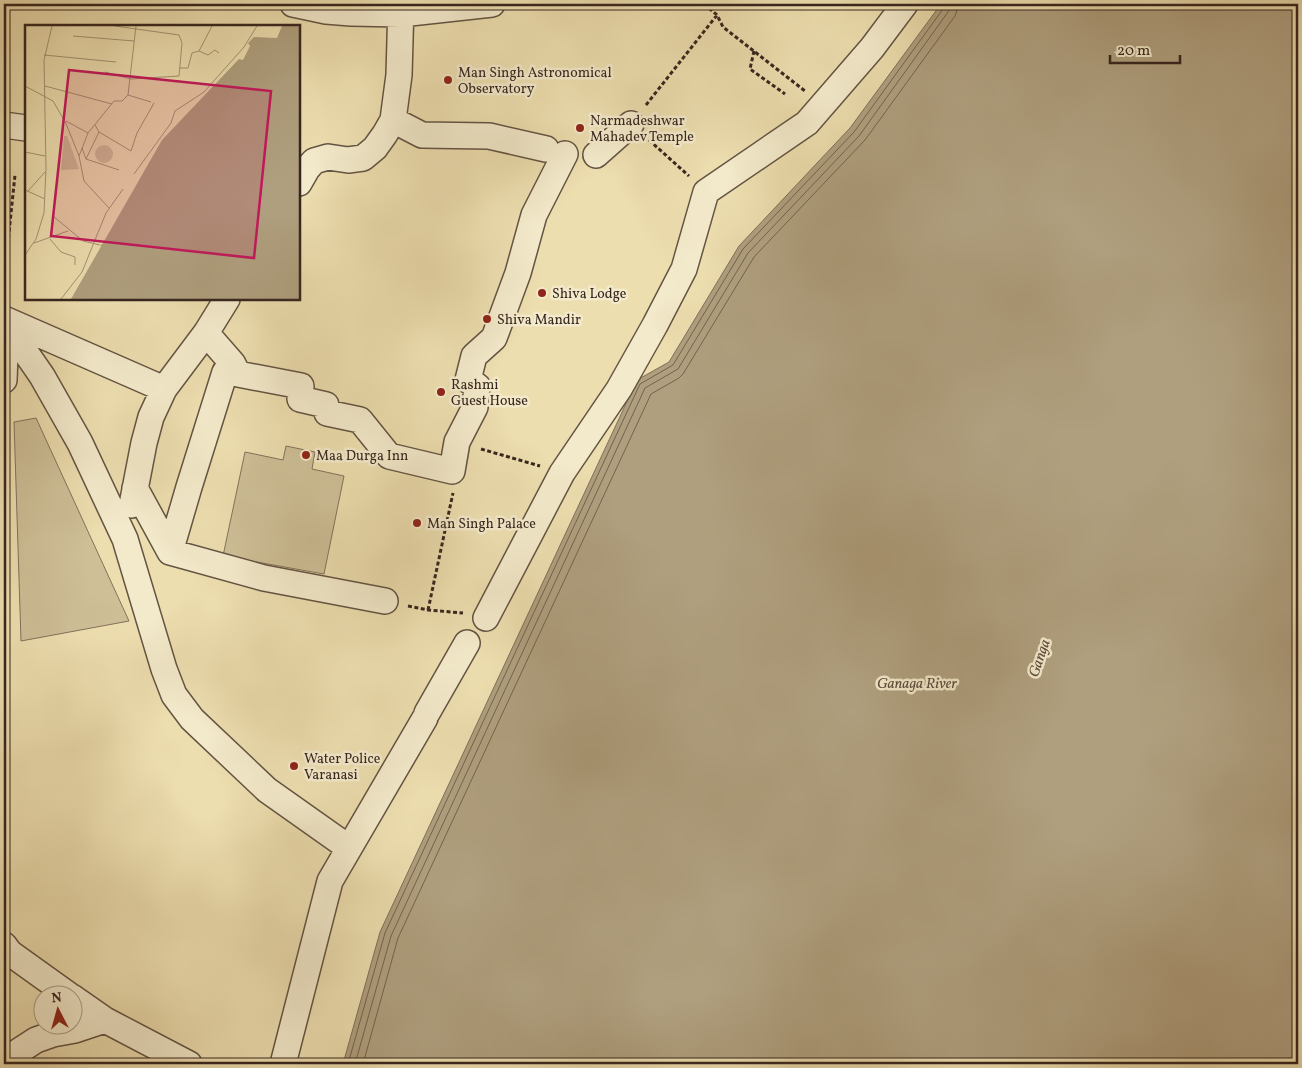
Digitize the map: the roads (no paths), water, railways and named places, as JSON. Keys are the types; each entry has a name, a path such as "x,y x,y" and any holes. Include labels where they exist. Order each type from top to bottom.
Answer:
{"street":[{"path":"293,4 351,12 492,4"},
{"path":"283,1064 330,881 468,641 487,616 486,618 562,473 619,389 655,325 684,269 706,192 807,123 872,48 905,4"},
{"path":"300,180 314,161 328,157 348,160 363,158 375,148 385,134 393,120 399,75 401,9"},
{"path":"170,552 225,372 301,386 300,398 326,405 326,413 360,420 390,460 452,471 456,442 475,407 477,386 468,380 474,356 494,338 518,273 555,152 489,136 422,135 393,120"},
{"path":"596,155 631,124"},
{"path":"4,125 25,128"},
{"path":"125,539 151,417 164,389 206,332 226,300"},
{"path":"4,320 42,376 80,443 125,539 164,669 174,695 192,719 267,790 350,848"},
{"path":"4,320 164,389"},
{"path":"206,332 233,364 238,374"},
{"path":"4,342 4,380"},
{"path":"135,488 170,552 264,578 385,601"},
{"path":"4,945 10,953 57,986"},
{"path":"82,1004 105,1020 189,1064"},
{"path":"10,1064 19,1051 36,1040 105,1020"}],"water":[{"name":"Ganaga River","path":"941,4 1298,4 1298,1064 343,1064 380,932 637,380 669,362 739,246 850,128"}],"place":[{"name":"Man Singh Astronomical Observatory","path":"448,80"},
{"name":"Narmadeshwar Mahadev Temple","path":"580,128"},
{"name":"Shiva Lodge","path":"542,293"},
{"name":"Shiva Mandir","path":"487,319"},
{"name":"Rashmi Guest House","path":"441,392"},
{"name":"Maa Durga Inn","path":"306,455"},
{"name":"Man Singh Palace","path":"417,523"},
{"name":"Water Police Varanasi","path":"294,766"}],"water label":[{"name":"Ganga","path":"1039,658"}]}
